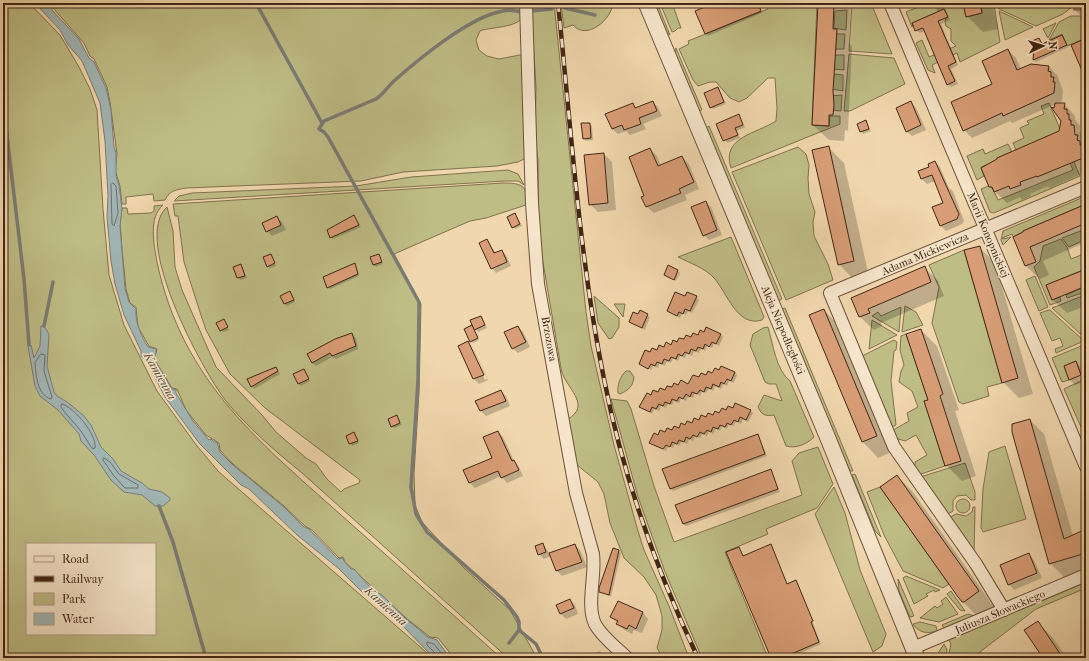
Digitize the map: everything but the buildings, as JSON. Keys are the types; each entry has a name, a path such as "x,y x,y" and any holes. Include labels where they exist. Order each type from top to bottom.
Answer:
{"street":[{"name":"Brzozowa","path":"526,3 531,186 538,284 576,493 593,554 592,614 599,629 627,658"},
{"name":"Aleja Niepodległości","path":"646,3 827,436 915,653"},
{"name":"Marii Konopnickiej","path":"890,3 1086,467"},
{"name":"Adama Mickiewicza","path":"1004,610 976,564 894,447 830,293 1086,187"},
{"name":"Juliusza Słowackiego","path":"915,653 1004,610 1086,575"}],"green space":[{"path":"3,3 29,3 60,35 90,89 97,110 109,275 124,325 157,391 197,446 219,472 433,658 3,658"},
{"path":"51,3 523,3 523,16 520,20 510,25 480,31 476,40 479,50 487,56 499,59 520,55 524,57 523,111 526,152 524,159 518,162 497,166 403,172 361,181 186,188 171,192 165,200 154,201 153,194 126,197 126,204 122,204 120,186 115,170 117,154 107,87 94,59 90,56 84,43 53,8"},
{"path":"531,3 554,3 586,312 591,346 614,445 644,550 669,606 689,658 663,658 657,648 662,630 662,616 656,595 644,577 624,558 610,523 604,494 598,482 576,464 568,419 574,414 578,404 561,370 539,239 538,160 535,139 536,87"},
{"path":"561,3 613,3 612,9 604,21 598,26 585,31 573,25 564,28"},
{"path":"653,3 657,3 670,35 665,31"},
{"path":"660,3 672,3 681,28 678,28 672,32"},
{"path":"766,3 817,3 812,125 829,126 830,116 840,116 840,124 731,168 729,158 731,149 736,143 750,133 776,121 777,108 775,78 768,78 747,98 739,102 730,98 716,82 710,82 698,86 693,80 679,49 689,44 688,41 768,9"},
{"path":"852,3 871,3 892,54 849,51"},
{"path":"928,3 963,3 966,17 982,13 981,6 994,4 1000,42 960,62 957,53 932,65 935,73 928,70 916,43 922,40 929,57 956,46 951,41 951,29 946,26 945,21 947,16 944,9 913,23 912,27 906,12"},
{"path":"997,3 1077,3 1063,14 1036,26 999,9"},
{"path":"1080,3 1086,3 1086,10 1073,10"},
{"path":"847,10 846,30 834,28 835,11"},
{"path":"999,11 1033,27 1005,40"},
{"path":"1071,16 1086,16 1086,38 1067,46 1062,34 1049,40 1059,22"},
{"path":"1056,23 1048,38 1043,29"},
{"path":"834,34 845,34 844,49 834,49"},
{"path":"676,48 702,110 699,111 675,54"},
{"path":"849,54 894,58 905,84 850,111 844,111"},
{"path":"844,55 844,70 833,69 834,56"},
{"path":"836,74 843,75 843,91 832,89 832,76"},
{"path":"842,95 841,111 831,110 831,96"},
{"path":"1049,103 1080,176 994,213 990,212 981,189 991,185 998,200 1073,170 1065,151 1016,150 1013,143 1024,138 1020,128 1029,124 1027,121 1044,114 1041,106"},
{"path":"709,126 782,299 778,301 706,128"},
{"path":"1008,144 1012,152 981,167 984,176 977,180 967,156 983,149 985,154"},
{"path":"798,147 806,154 809,165 809,194 815,212 813,222 814,236 828,264 833,280 786,300 732,172"},
{"path":"508,170 518,174 524,185 518,181 505,181 174,201 179,196 192,193 356,186 411,177"},
{"path":"503,183 522,186 529,204 486,218 470,221 394,254 421,304 419,393 414,474 415,505 422,522 464,568 510,610 537,658 508,658 301,472 281,456 234,411 215,385 187,334 174,304 164,274 158,246 158,223 167,207 173,231 175,267 182,290 216,367 262,415 276,432 306,458 316,464 327,479 341,492 344,489 359,483 360,480 265,408 230,374 206,330 184,262 178,216 175,216 173,204"},
{"path":"1086,196 1086,204 1023,231 1013,237 1012,234 1002,238 1011,237 1003,245 1001,240 1003,231"},
{"path":"163,205 158,210 155,217 153,232 157,262 169,305 186,343 206,377 230,409 286,466 501,658 454,658 438,638 430,637 406,618 345,562 343,557 339,558 312,530 305,526 284,506 233,464 220,450 219,443 206,435 186,410 177,389 172,388 154,359 157,349 149,346 138,327 136,307 130,303 126,289 120,222 122,208 127,208 128,214 151,213 154,211 154,206"},
{"path":"1083,230 1086,239 1069,247 1062,238"},
{"path":"731,237 764,317 762,320 753,321 746,319 739,314 719,284 710,274 678,257"},
{"path":"1061,239 1067,247 1071,259 1086,253 1086,269 1046,285 1052,300 1060,297 1061,301 1050,305 1034,267 1040,261 1043,246"},
{"path":"964,250 1002,383 987,387 989,396 963,404 959,402 932,323 939,287 929,265"},
{"path":"1035,276 1048,307 1039,311 1026,280"},
{"path":"1082,288 1082,293 1067,298 1066,295"},
{"path":"1085,295 1086,298 1086,339 1052,308"},
{"path":"594,296 619,318 619,327 612,338 609,339 598,323"},
{"path":"614,304 625,304 623,317"},
{"path":"905,306 916,312 923,325 902,332"},
{"path":"901,307 899,332 872,316 878,312 881,316"},
{"path":"785,308 853,471 850,471 782,309"},
{"path":"1050,310 1084,341 1056,353 1055,349 1063,346 1060,338 1052,341 1040,313"},
{"path":"872,320 897,335 869,349"},
{"path":"768,327 778,364 785,376 790,381 814,437 805,444 794,447 786,446 774,415 764,415 758,407 764,395 782,401 776,384 769,384 765,382 750,345 753,334 763,328"},
{"path":"906,334 928,400 924,401 945,466 915,476 915,462 927,455 916,435 905,441 892,437 888,433 909,421 907,413 918,407 912,391 899,382 904,365 900,350 901,336"},
{"path":"894,340 897,342 896,350 894,351 891,381 896,425 888,429 860,357"},
{"path":"1086,344 1086,425 1081,427 1064,389 1083,380 1076,361 1064,366 1069,380 1062,382 1052,358"},
{"path":"626,371 630,371 634,377 633,383 626,391 620,394 618,393 619,384"},
{"path":"611,399 627,401 631,409 654,486 674,542 802,495 792,461 799,453 818,447 833,484 817,508 766,529 768,534 725,552 768,658 702,658 665,572 638,497"},
{"path":"1005,446 1026,519 983,532 981,528 983,489 989,452"},
{"path":"965,463 975,492 975,500 971,500 966,495 957,496 953,501 953,511 946,515 917,478"},
{"path":"855,474 881,537 875,531 852,475"},
{"path":"834,487 845,513 860,570 886,634 882,646 873,652 815,514"},
{"path":"880,487 949,584 943,588 903,571 884,535 867,492"},
{"path":"963,499 968,501 970,506 968,511 963,513 958,511 956,506 958,501"},
{"path":"973,507 975,507 974,555 949,518 956,514 966,516 972,512"},
{"path":"906,576 940,590 935,592 934,590 926,594 928,596 914,604 903,578"},
{"path":"898,579 914,616 910,617 899,591"},
{"path":"1086,582 1086,588 1036,609 972,658 948,658 951,644 949,640"},
{"path":"951,591 965,611 960,610 947,594"},
{"path":"946,597 958,614 939,622 920,618 935,606 937,608 943,604 941,601"},
{"path":"968,614 974,616 944,628 942,625"},
{"path":"920,622 936,626 937,631 921,631 913,624"},
{"path":"944,644 947,650 945,658 935,658"}],"water":[{"name":"Kamienna","path":"35,3 51,4 52,10 79,39 89,58 94,62 106,88 111,110 114,147 116,153 116,177 119,185 122,209 120,226 125,289 129,302 136,309 139,329 143,338 148,347 156,349 156,354 153,357 172,389 176,389 176,393 193,421 209,440 211,439 214,442 217,442 220,452 233,465 284,507 304,527 309,529 338,559 343,558 351,569 354,569 369,586 383,596 405,618 428,637 437,640 450,658 433,657 376,601 362,592 338,568 297,535 249,489 241,485 199,443 165,397 146,360 141,356 141,351 124,315 115,284 111,261 107,217 108,196 105,141 100,103 82,61 68,45 60,30"},
{"path":"41,326 44,326 49,334 47,366 54,392 57,396 83,415 91,425 101,447 113,459 121,471 142,483 149,489 162,492 170,498 170,500 163,506 155,506 142,495 124,492 111,480 94,455 81,441 79,434 58,410 40,396 35,386 28,346 31,345 34,358 40,346"}],"waterway":[{"path":"256,3 322,123"},
{"path":"565,8 595,15"},
{"path":"531,11 552,9"},
{"path":"509,643 519,630 519,622 517,617 504,600 427,532 416,514 411,487 418,380 419,302 328,137 319,129 324,121 376,99 395,80 418,61 461,29 490,14 505,10 522,12"},
{"path":"3,102 24,279 29,345"},
{"path":"44,326 53,282"},
{"path":"159,506 173,542 206,658"},
{"path":"519,630 536,644 543,658"}],"railway":[{"path":"558,3 582,239 595,333 604,379 621,451 642,522 668,590 698,658"}]}
